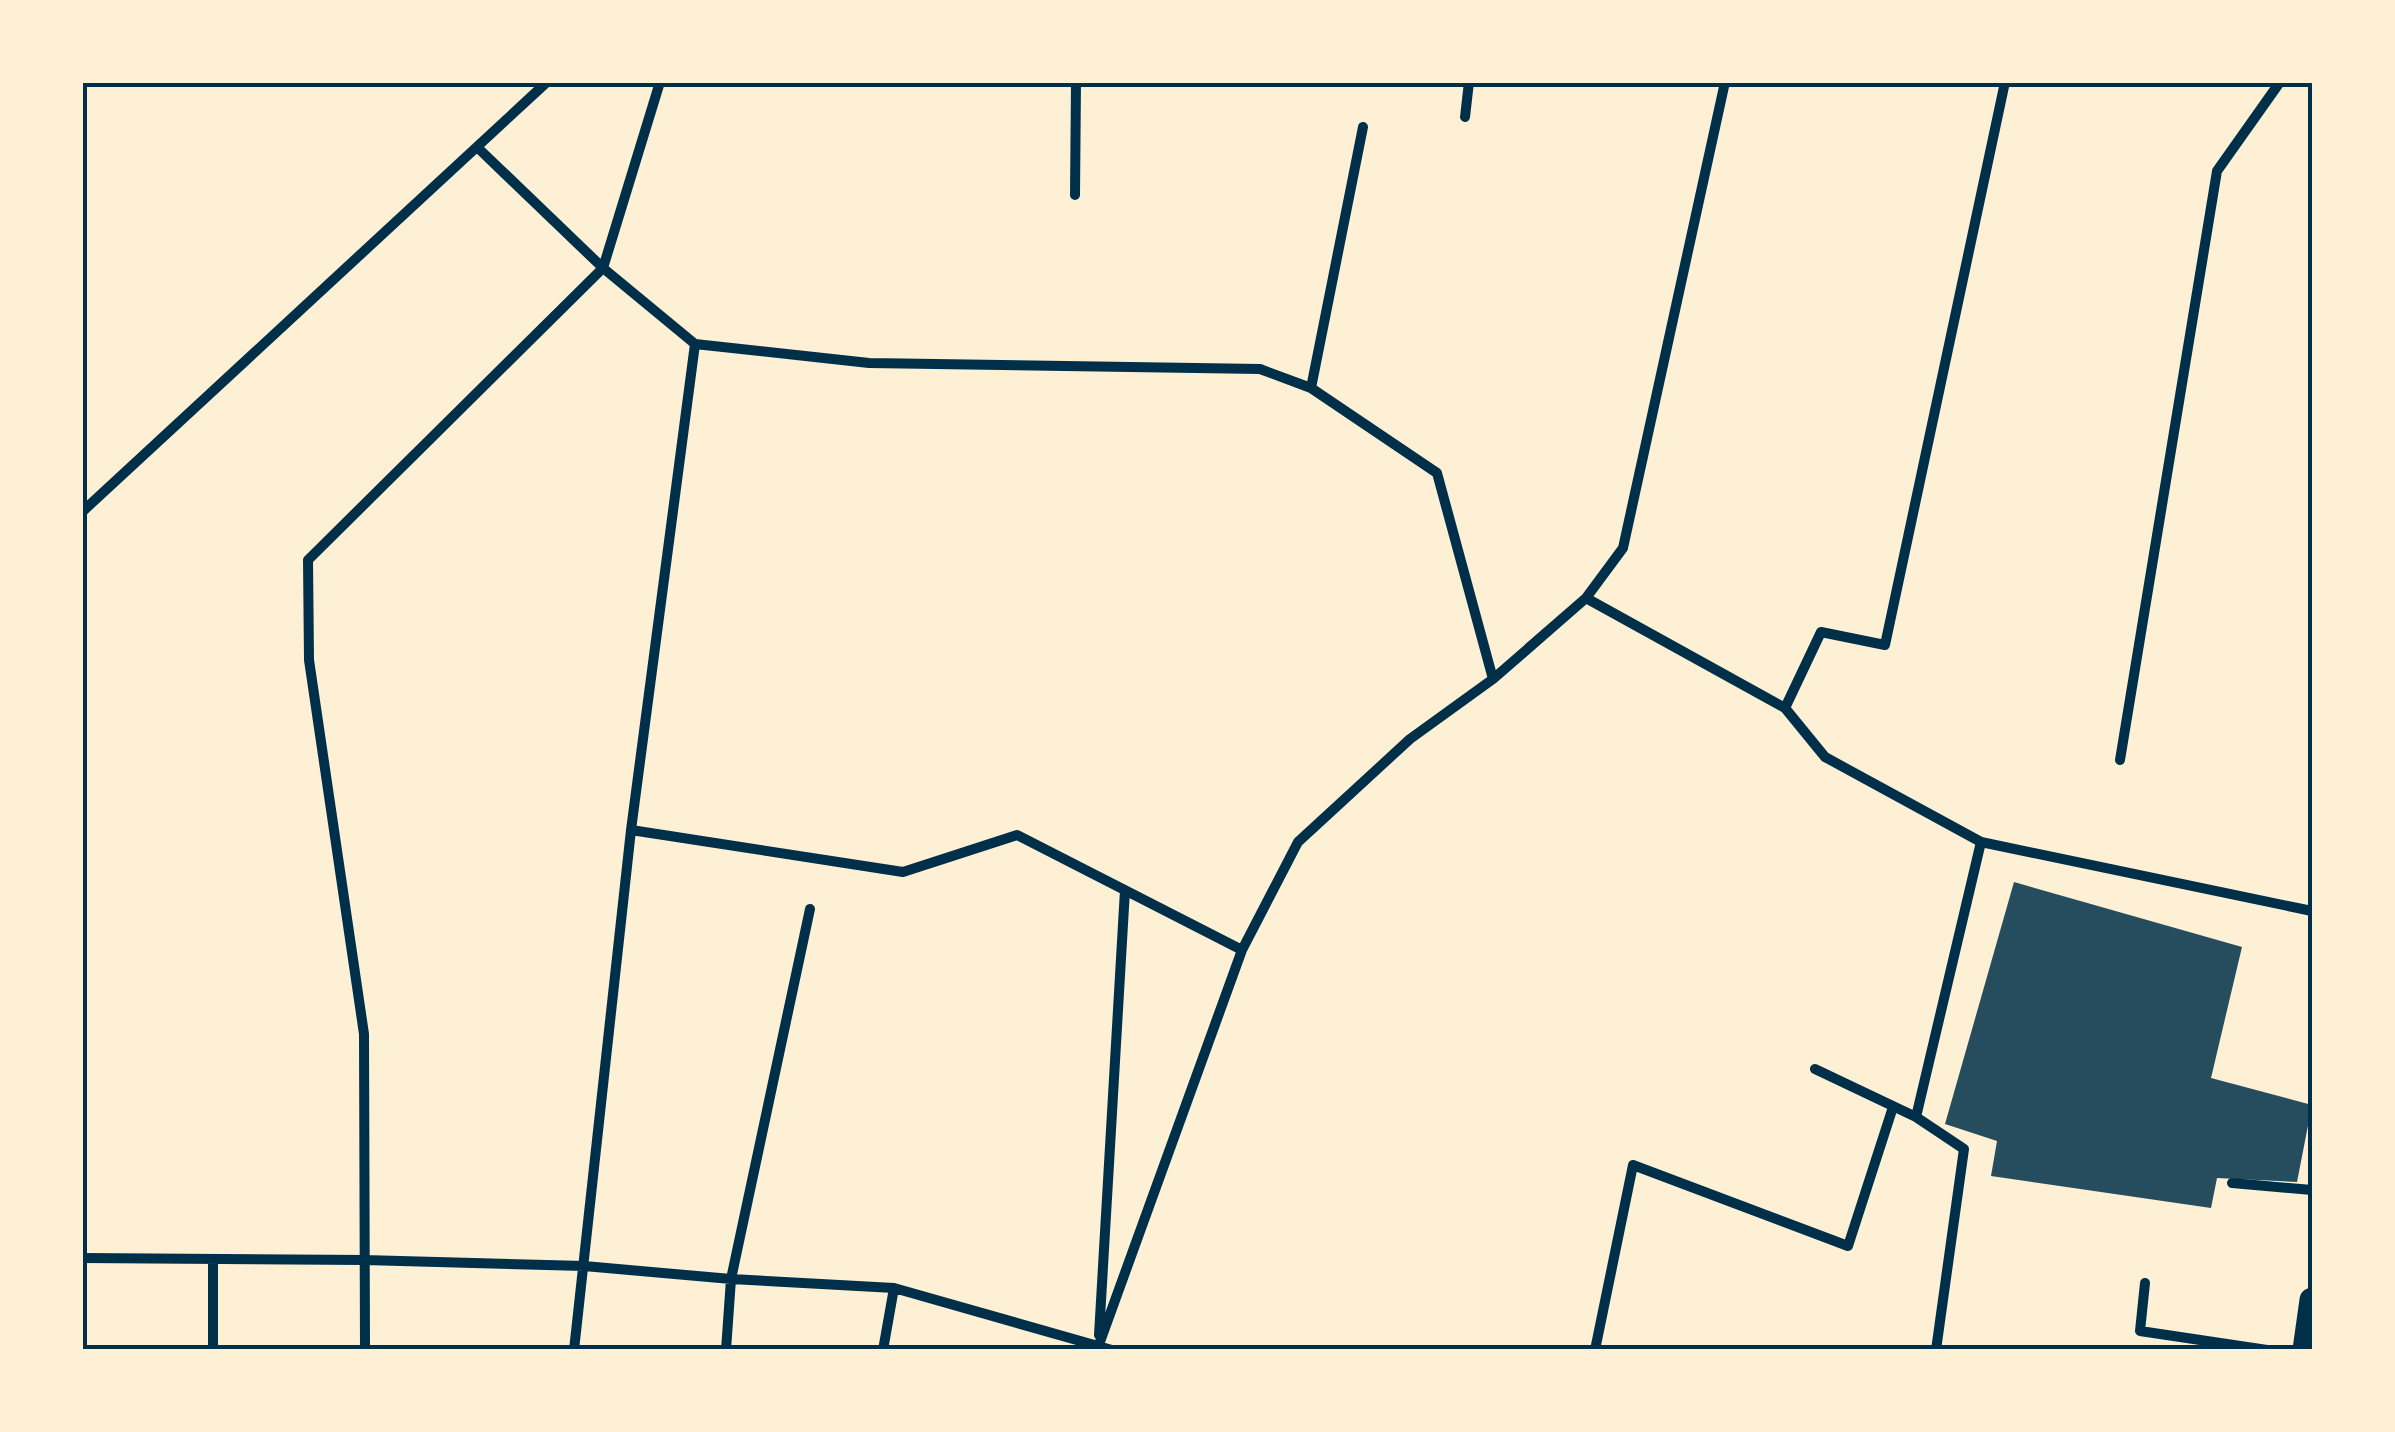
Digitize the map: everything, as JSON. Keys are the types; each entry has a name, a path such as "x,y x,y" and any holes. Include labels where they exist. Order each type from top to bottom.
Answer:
{"main road":[{"path":"2305,1350 2312,1300"}],"street":[{"path":"82,512 547,82"},
{"path":"365,1350 364,1034 309,660 308,560 603,268 660,82"},
{"path":"1075,195 1076,82"},
{"path":"1464,118 1469,82"},
{"path":"1098,1348 1242,950 1298,842 1410,740 1493,679 1586,598 1623,548 1725,82"},
{"path":"1785,708 1821,632 1886,645 2004,82"},
{"path":"2120,760 2217,171 2280,82"},
{"path":"1311,388 1364,126"},
{"path":"478,148 603,268 695,344 869,363 1260,369 1311,388 1437,473 1493,679"},
{"path":"574,1350 631,830 695,344"},
{"path":"1586,598 1785,708 1825,758 1981,842 2312,911"},
{"path":"631,830 903,872 1017,835 1242,950"},
{"path":"1916,1117 1981,842"},
{"path":"1098,1348 1125,890"},
{"path":"726,1350 731,1279 810,909"},
{"path":"1815,1069 1916,1117 1964,1149 1936,1350"},
{"path":"1596,1350 1633,1166 1848,1246 1893,1106"},
{"path":"2232,1184 2312,1190"},
{"path":"82,1258 584,1266 894,1288 1112,1350"},
{"path":"212,1350 213,1259"},
{"path":"2145,1283 2140,1331 2267,1350"},
{"path":"883,1350 894,1288"}],"building":[{"path":"2014,882 2242,947 2211,1078 2312,1105 2297,1182 2217,1178 2211,1208 1991,1176 1997,1141 1945,1124"}]}
